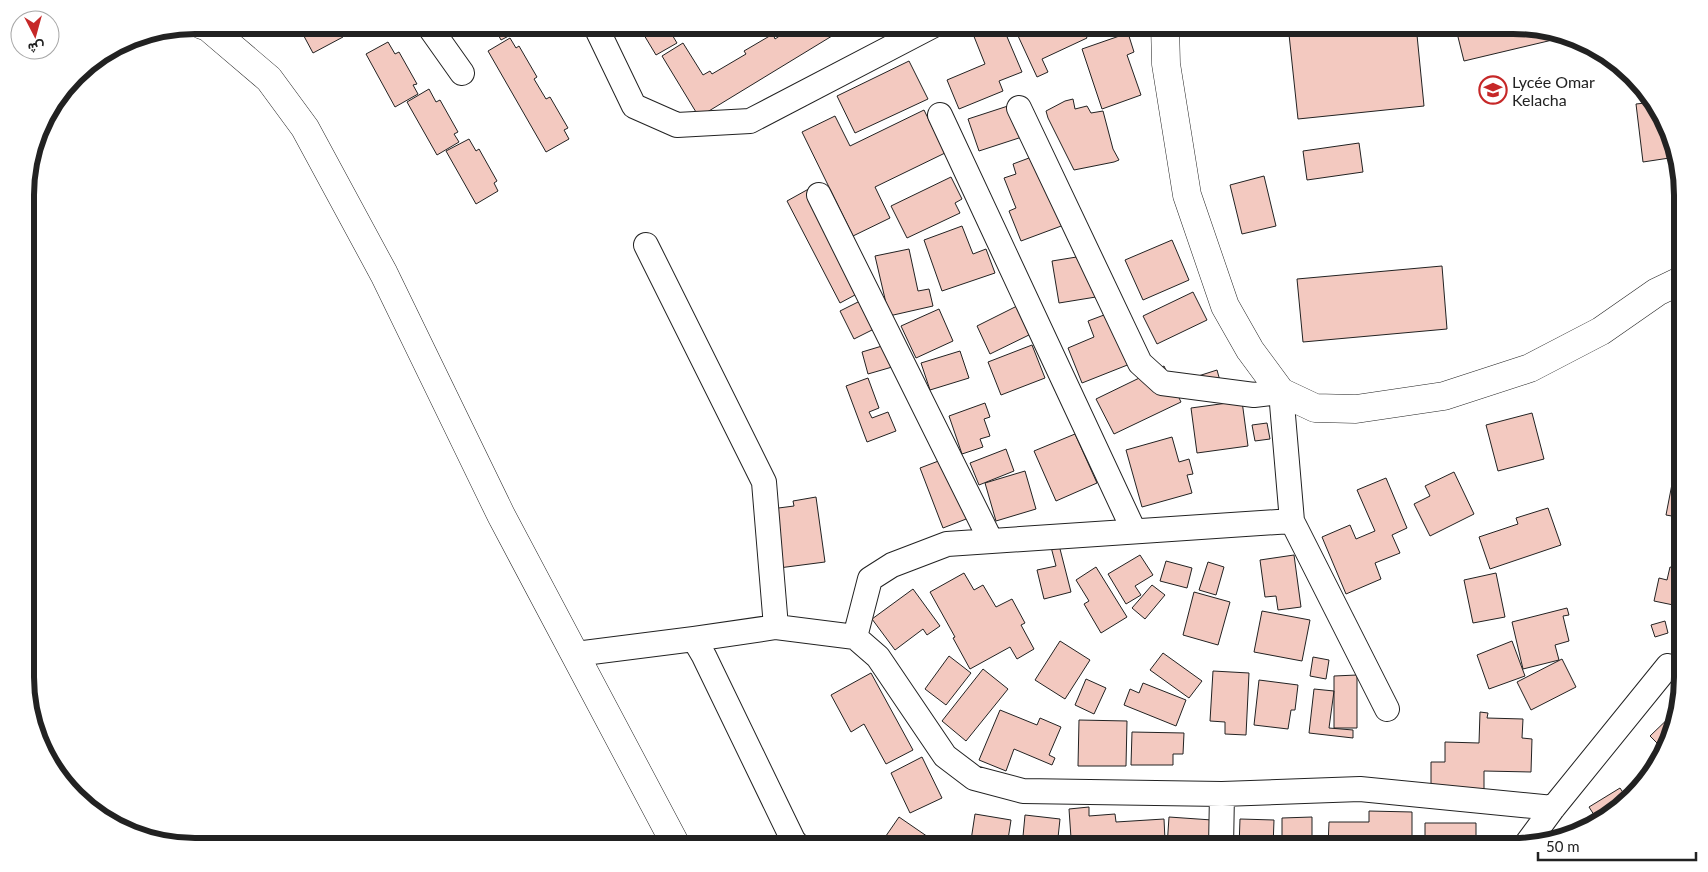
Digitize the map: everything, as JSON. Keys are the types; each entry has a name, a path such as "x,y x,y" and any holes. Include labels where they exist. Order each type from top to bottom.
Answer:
{"main road":[{"path":"215,34 269,79 305,128 384,274 501,515 576,654 671,838"},
{"path":"1165,34 1166,64 1187,195 1224,306 1250,350 1281,392 1314,408 1356,409 1444,396 1530,368 1601,331 1657,292 1674,284"}],"street":[{"path":"434,34 462,73"},
{"path":"599,34 634,106 676,125 750,121 917,34"},
{"path":"1019,108 1140,363 1162,383 1254,395 1281,392 1292,521 1387,709"},
{"path":"940,115 1134,531"},
{"path":"819,195 991,541"},
{"path":"646,245 764,482 776,627"},
{"path":"855,637 870,579 892,565 948,544 1292,521"},
{"path":"576,654 694,640 776,627 855,637 878,657 945,756 974,778 1023,791 1222,794 1360,789 1553,808"},
{"path":"694,640 704,656 792,838"},
{"path":"1532,837 1668,666"},
{"path":"1221,838 1222,794"}],"building":[{"path":"303,34 342,34 343,37 313,53"},
{"path":"498,34 512,34 501,40"},
{"path":"643,34 672,34 677,43 656,55"},
{"path":"773,34 775,39 782,34 835,34 699,117 662,56 683,43 703,75 710,71 712,74 746,54 744,51"},
{"path":"973,34 1006,34 1022,72 999,81 1003,91 959,109 947,80 985,64"},
{"path":"1017,34 1085,34 1087,38 1042,59 1048,72 1037,77"},
{"path":"1128,34 1134,52 1127,55 1141,95 1102,109 1082,49"},
{"path":"1289,34 1417,34 1424,106 1298,119"},
{"path":"1457,34 1524,34 1555,39 1464,61"},
{"path":"510,38 516,48 519,46 537,77 534,79 546,99 550,97 568,128 564,130 569,139 546,152 488,51"},
{"path":"388,42 395,54 399,52 417,84 413,85 418,94 395,107 366,54"},
{"path":"909,61 928,99 855,133 837,96"},
{"path":"429,89 436,102 440,100 458,132 454,134 459,142 437,155 407,102"},
{"path":"1073,99 1075,109 1087,106 1091,113 1103,111 1113,149 1119,160 1074,170 1046,111"},
{"path":"1645,103 1647,105 1658,123 1670,158 1643,162 1636,104"},
{"path":"1014,104 1025,136 979,151 968,119"},
{"path":"924,110 945,153 875,187 890,218 853,236 802,132 835,116 850,146"},
{"path":"469,139 476,151 479,149 497,181 494,183 498,191 476,204 446,151"},
{"path":"1359,143 1363,172 1307,180 1303,151"},
{"path":"1045,152 1072,222 1021,241 1009,211 1016,208 1004,178 1016,174 1013,164"},
{"path":"1264,176 1276,226 1242,234 1230,185"},
{"path":"951,177 962,199 955,203 960,213 907,238 891,206"},
{"path":"814,186 868,288 840,303 787,201"},
{"path":"962,226 973,254 986,249 995,273 942,291 924,240"},
{"path":"1172,240 1189,280 1143,300 1125,260"},
{"path":"909,249 918,291 929,289 933,306 889,316 875,256"},
{"path":"1095,254 1102,296 1059,303 1052,261"},
{"path":"1442,266 1447,329 1303,342 1297,279"},
{"path":"1193,292 1207,320 1157,344 1143,316"},
{"path":"872,295 886,323 854,339 840,311"},
{"path":"1017,306 1031,334 990,354 977,326"},
{"path":"939,309 953,341 916,358 901,326"},
{"path":"1120,309 1140,360 1082,383 1068,348 1094,337 1088,321"},
{"path":"892,343 899,365 868,374 862,352"},
{"path":"1032,345 1045,378 1001,395 988,362"},
{"path":"960,351 969,378 930,390 921,363"},
{"path":"1164,366 1181,402 1114,434 1096,399"},
{"path":"1217,370 1222,388 1192,378"},
{"path":"868,378 879,408 869,412 872,418 888,412 896,431 867,442 846,386"},
{"path":"1242,401 1248,446 1197,453 1191,408"},
{"path":"985,403 990,417 984,419 990,436 980,439 983,447 962,454 949,416"},
{"path":"1532,413 1544,459 1498,471 1486,425"},
{"path":"1267,423 1270,439 1255,441 1252,425"},
{"path":"1075,434 1097,483 1056,501 1034,451"},
{"path":"1172,437 1179,462 1189,459 1193,474 1187,475 1192,493 1142,507 1126,450"},
{"path":"1006,449 1014,471 979,485 970,463"},
{"path":"949,457 979,514 943,528 920,468"},
{"path":"1025,471 1036,509 996,521 985,483"},
{"path":"1454,472 1474,514 1430,536 1414,504 1430,496 1425,486"},
{"path":"1674,474 1674,516 1666,515"},
{"path":"1386,478 1407,528 1392,535 1400,553 1375,563 1381,579 1346,594 1322,537 1350,525 1356,539 1375,531 1357,490"},
{"path":"816,497 825,562 771,569 763,510 794,506 793,501"},
{"path":"1548,508 1561,545 1490,569 1479,537 1518,524 1516,518"},
{"path":"1059,545 1071,592 1044,599 1037,570 1056,566 1051,547"},
{"path":"1140,555 1153,575 1135,586 1141,595 1126,604 1108,574"},
{"path":"1294,555 1301,607 1278,610 1276,596 1265,597 1260,560"},
{"path":"1166,561 1192,568 1187,588 1160,581"},
{"path":"1208,562 1224,567 1216,595 1199,590"},
{"path":"1096,567 1127,617 1101,633 1084,604 1089,601 1076,580"},
{"path":"1670,567 1674,568 1674,605 1654,601 1659,578 1667,580"},
{"path":"964,573 974,590 983,585 996,607 1012,599 1025,623 1021,625 1034,649 1017,659 1010,647 970,669 930,592"},
{"path":"1496,573 1505,617 1473,623 1464,580"},
{"path":"1152,585 1165,595 1145,619 1132,608"},
{"path":"913,589 940,626 927,635 923,629 895,650 872,619"},
{"path":"1194,592 1230,602 1218,645 1183,635"},
{"path":"1567,608 1569,615 1563,616 1569,641 1555,645 1559,660 1523,669 1512,622"},
{"path":"1262,611 1310,620 1302,661 1254,652"},
{"path":"1665,621 1668,633 1655,637 1651,625"},
{"path":"1060,641 1090,660 1065,699 1035,680"},
{"path":"1512,641 1525,676 1489,689 1477,655"},
{"path":"1163,653 1202,681 1189,698 1150,670"},
{"path":"949,656 971,673 946,705 925,689"},
{"path":"1313,657 1329,660 1326,679 1310,676"},
{"path":"1562,659 1576,687 1531,710 1517,682"},
{"path":"983,669 1008,689 966,741 942,721"},
{"path":"1213,671 1249,673 1246,735 1225,734 1225,722 1210,721"},
{"path":"871,673 913,750 886,764 864,724 851,732 831,695"},
{"path":"1357,675 1357,728 1334,728 1334,676"},
{"path":"1086,679 1106,688 1094,714 1075,705"},
{"path":"1259,680 1298,685 1295,710 1291,710 1288,729 1254,725"},
{"path":"1143,683 1186,700 1176,726 1124,705 1130,689 1139,693"},
{"path":"1314,689 1334,691 1329,728 1353,730 1353,738 1309,733"},
{"path":"1000,710 1037,725 1040,718 1061,727 1049,755 1055,758 1052,765 1014,749 1006,771 979,760"},
{"path":"1480,712 1488,713 1487,718 1523,719 1522,738 1532,739 1531,772 1484,771 1484,789 1431,788 1431,762 1445,762 1445,742 1479,743"},
{"path":"1669,718 1659,745 1650,736"},
{"path":"1079,720 1127,721 1126,766 1078,766"},
{"path":"1132,732 1184,733 1183,754 1173,754 1173,765 1131,765"},
{"path":"922,757 942,798 910,813 891,773"},
{"path":"1620,788 1624,793 1595,816 1589,807"},
{"path":"1089,807 1089,816 1115,814 1116,822 1164,819 1165,838 1071,838 1069,809"},
{"path":"1369,811 1412,812 1412,838 1328,838 1329,822 1369,822"},
{"path":"975,814 1011,820 1008,838 971,838"},
{"path":"1025,815 1060,819 1058,838 1023,838"},
{"path":"899,817 930,838 885,838"},
{"path":"1169,817 1212,820 1212,838 1168,838"},
{"path":"1312,817 1312,838 1282,838 1282,818"},
{"path":"1240,819 1274,820 1273,838 1239,838"},
{"path":"1425,823 1476,823 1476,838 1425,838"}],"place":[{"name":"Lycée Omar Kelacha","path":"1493,90"}]}
